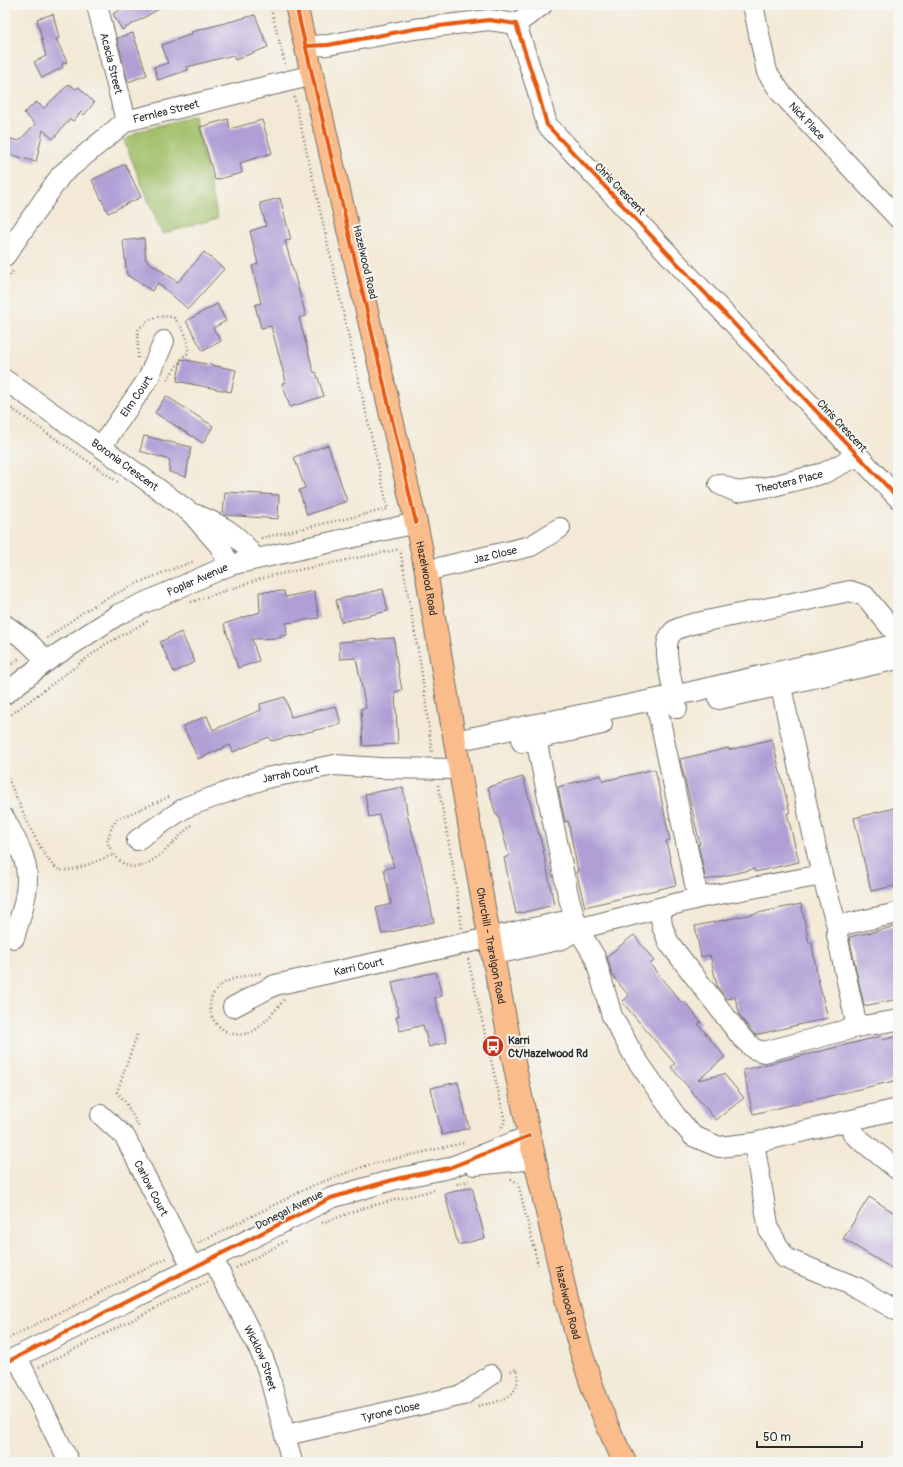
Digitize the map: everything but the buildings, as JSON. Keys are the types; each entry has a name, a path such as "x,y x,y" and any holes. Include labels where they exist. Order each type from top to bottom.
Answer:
{"main road":[{"name":"Hazelwood Road","path":"296,5 416,523 426,571 457,755"},
{"name":"Churchill - Traralgon Road","path":"457,755 490,946 529,1136"},
{"name":"Hazelwood Road","path":"529,1136 577,1339 589,1378 608,1430 625,1462"}],"street":[{"name":"Acacia Street","path":"97,5 126,121"},
{"path":"306,46 328,45 414,29 489,20 516,24 542,5"},
{"name":"Nick Place","path":"753,5 766,72 781,93 898,218"},
{"name":"Chris Crescent","path":"516,24 547,125 898,498"},
{"name":"Fernlea Street","path":"10,262 61,175 126,121 313,75"},
{"name":"Elm Court","path":"101,447 148,379 164,341"},
{"name":"Boronia Crescent","path":"5,380 101,447 191,513 219,545 230,564"},
{"name":"Theotera Place","path":"719,484 737,492 773,486 824,473 857,456"},
{"path":"191,513 212,521 232,533 245,544 254,559"},
{"name":"Poplar Avenue","path":"5,694 47,661 119,614 230,564 416,523"},
{"name":"Jaz Close","path":"426,571 531,546 560,528"},
{"path":"685,700 667,653 668,640 673,632 692,624 850,591 865,596 898,636"},
{"path":"5,625 27,640 47,661"},
{"path":"457,755 536,739 898,644"},
{"path":"685,700 781,687 898,659"},
{"path":"781,687 822,875 837,926 837,936 857,1027"},
{"path":"457,755 652,709"},
{"path":"652,709 698,898"},
{"path":"536,739 568,895 578,929 595,957 612,1016 634,1056 676,1115 694,1136 719,1147 754,1143 898,1109"},
{"name":"Jarrah Court","path":"137,840 186,807 266,778 335,765 379,768 457,755"},
{"path":"5,819 23,856 28,876 25,899 14,938"},
{"name":"Karri Court","path":"233,1007 275,985 490,946 562,939 578,929 698,898 822,875"},
{"path":"660,908 662,926 669,943 742,1038 754,1049 764,1052 857,1027 898,1020"},
{"path":"837,926 898,913"},
{"name":"Carlow Court","path":"101,1115 125,1137 193,1269"},
{"path":"850,1121 853,1134 898,1170"},
{"name":"Donegal Avenue","path":"11,1360 331,1198 396,1179 449,1177 529,1136"},
{"path":"754,1143 769,1230 785,1258 858,1288 898,1311"},
{"path":"449,1177 534,1159"},
{"name":"Wicklow Street","path":"213,1259 261,1353 268,1371 292,1462"},
{"path":"11,1360 69,1462"},
{"name":"Tyrone Close","path":"286,1435 463,1395 491,1376"}],"path":[{"path":"270,5 286,67"},
{"path":"256,539 388,509 294,95 287,97"},
{"path":"5,282 10,262"},
{"path":"5,404 122,485"},
{"path":"189,603 270,576 400,549 421,667 433,753 425,752"},
{"path":"5,719 106,644 154,618"},
{"path":"5,669 23,655 17,651"},
{"path":"5,771 38,842 54,867 69,870 113,855"},
{"path":"430,784 438,785 453,865 462,928 456,930"},
{"path":"173,795 117,819 112,826 107,842 113,855 126,866 142,867 160,856 175,839 197,821"},
{"path":"463,960 469,959 505,1122 497,1135"},
{"path":"267,971 234,978 220,986 211,998 209,1010 214,1023 223,1032 233,1034 249,1033 263,1023 286,998"},
{"path":"137,1035 118,1092 141,1130"},
{"path":"193,1237 196,1244 314,1185 368,1165 468,1142"},
{"path":"449,1177 473,1180"},
{"path":"508,1177 518,1183 538,1265"},
{"path":"316,1225 367,1206 436,1189"},
{"path":"239,1275 236,1268 292,1238"},
{"path":"5,1340 172,1256"},
{"path":"43,1373 39,1367 209,1281 212,1288"},
{"path":"5,1385 10,1383"}],"green space":[{"path":"194,116 218,218 162,234 124,141 139,131"}],"cycle path":[{"path":"296,5 416,523"},
{"path":"306,46 328,45 414,29 489,20 516,24 547,125 898,498"},
{"path":"5,1363 331,1198 396,1179 449,1168 529,1136"}],"place":[{"name":"Karri Ct/Hazelwood Rd","path":"493,1046"}]}
